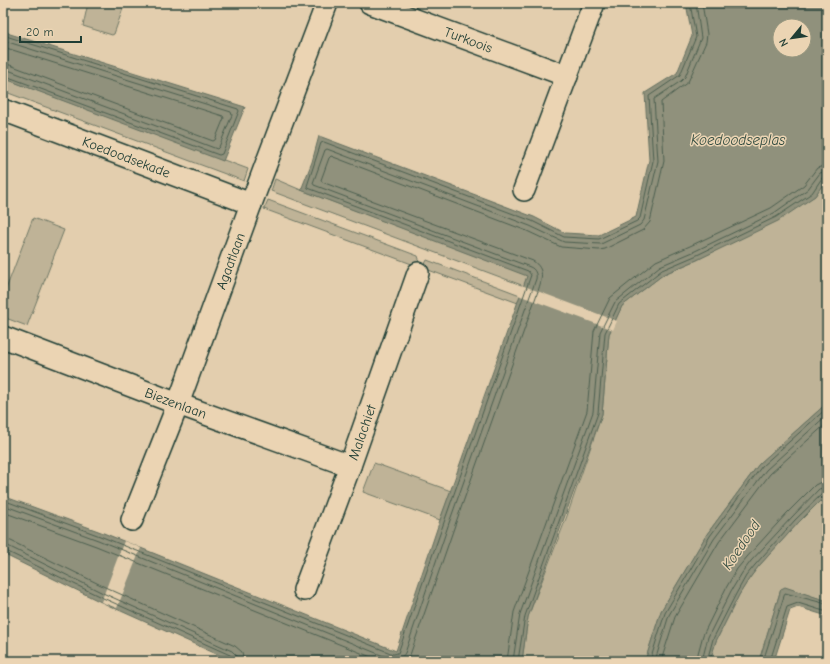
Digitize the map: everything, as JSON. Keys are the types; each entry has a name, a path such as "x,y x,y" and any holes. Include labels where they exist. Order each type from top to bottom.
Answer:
{"street":[{"name":"Agaatlaan","path":"132,520 178,404 251,204 327,3"},
{"name":"Turkoois","path":"370,3 567,76"},
{"path":"524,190 594,3"},
{"name":"Koedoodsekade","path":"3,110 251,204"},
{"name":"Malachiet","path":"304,590 350,466 418,273"},
{"name":"Biezenlaan","path":"3,337 178,404 350,466"}],"shaded area":[{"path":"88,3 125,3 114,34 112,35 83,26"},
{"path":"3,78 248,169 244,181 3,91"},
{"path":"827,178 827,403 759,464 707,534 661,611 645,661 522,661 528,617 567,516 602,414 609,334 622,306 664,274 697,260 815,196"},
{"path":"275,179 528,275 524,286 271,191"},
{"path":"268,200 418,256 419,259 417,266 264,209"},
{"path":"33,218 64,230 27,326 3,317 3,297"},
{"path":"427,260 520,295 518,303 423,268"},
{"path":"374,463 451,491 440,520 363,492"},
{"path":"827,494 827,601 785,588 781,589 759,661 710,661 716,641 739,595 749,579 798,523"}],"water":[{"name":"Koedoodseplas","path":"686,3 827,3 827,178 815,196 778,221 697,260 664,274 622,306 609,334 602,414 528,617 522,661 232,661 101,602 3,554 3,496 101,532 396,651 440,520 527,276 301,190 312,162 319,136 534,217 565,233 599,235 636,217 649,160 645,93 677,73 692,36"},
{"path":"3,29 10,34 245,107 223,161 3,78"},
{"name":"Koedood","path":"827,403 827,494 798,523 749,579 739,595 716,641 710,661 645,661 661,611 707,534 759,464"},
{"path":"785,587 827,601 827,616 798,607 790,610 774,661 759,661 781,589"}],"pier":[{"path":"522,285 617,321 613,330 518,295"},
{"path":"124,541 141,548 117,608 101,602"}]}
